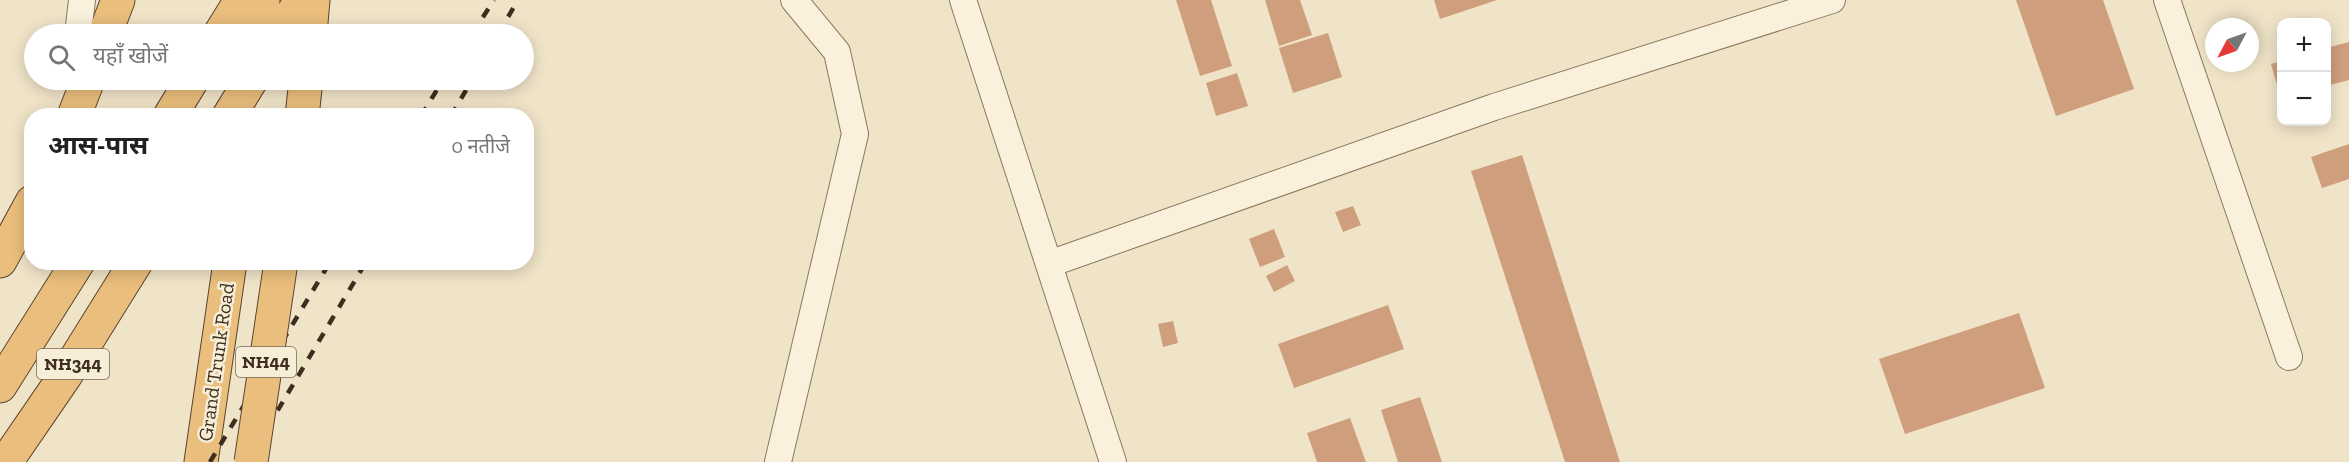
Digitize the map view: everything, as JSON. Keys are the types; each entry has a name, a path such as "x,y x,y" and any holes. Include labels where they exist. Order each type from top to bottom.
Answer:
{"highway":[{"path":"109,24 118,0"},
{"path":"226,24 241,0"},
{"path":"260,24 263,0"},
{"path":"286,24 301,0"},
{"path":"311,24 313,0"},
{"path":"77,108 84,90"},
{"path":"175,108 186,90"},
{"path":"234,108 246,90"},
{"path":"251,108 252,90"},
{"path":"303,108 305,90"},
{"path":"0,261 24,217"},
{"path":"0,386 73,270"},
{"name":"NH344","path":"6,462 65,376 131,270"},
{"name":"Grand Trunk Road","path":"201,462 229,270"},
{"name":"NH44","path":"251,462 280,270"}],"street":[{"path":"79,24 82,0"},
{"path":"778,462 855,134 837,52 794,0"},
{"path":"963,0 1113,462"},
{"path":"1049,264 1494,107 1832,0"},
{"path":"2167,0 2289,357"},
{"path":"69,108 71,90"}],"building":[{"path":"1176,0 1211,0 1232,66 1200,76"},
{"path":"1265,0 1300,0 1312,35 1279,46"},
{"path":"1434,0 1497,0 1440,19"},
{"path":"2016,0 2103,0 2134,89 2056,116"},
{"path":"1328,33 1342,77 1293,93 1279,48"},
{"path":"2349,42 2349,80 2331,85 2331,72 2331,47"},
{"path":"2277,62 2277,85 2271,64"},
{"path":"1237,73 1248,106 1216,116 1206,83"},
{"path":"2349,144 2349,179 2322,188 2311,157"},
{"path":"1522,155 1620,462 1565,462 1471,171"},
{"path":"1353,206 1361,225 1343,232 1335,212"},
{"path":"1274,229 1285,257 1260,267 1249,239"},
{"path":"1287,265 1295,281 1274,292 1266,276"},
{"path":"1388,305 1404,349 1294,388 1278,344"},
{"path":"2019,313 2045,388 1905,434 1879,359"},
{"path":"1173,321 1178,343 1163,347 1158,324"},
{"path":"1420,397 1442,462 1398,462 1381,410"},
{"path":"1350,418 1366,462 1317,462 1307,433"}],"railway":[{"path":"478,24 494,0"},
{"path":"504,24 518,0"},
{"path":"426,108 437,90"},
{"path":"456,108 466,90"},
{"path":"210,462 325,270"},
{"path":"247,462 361,270"}]}
